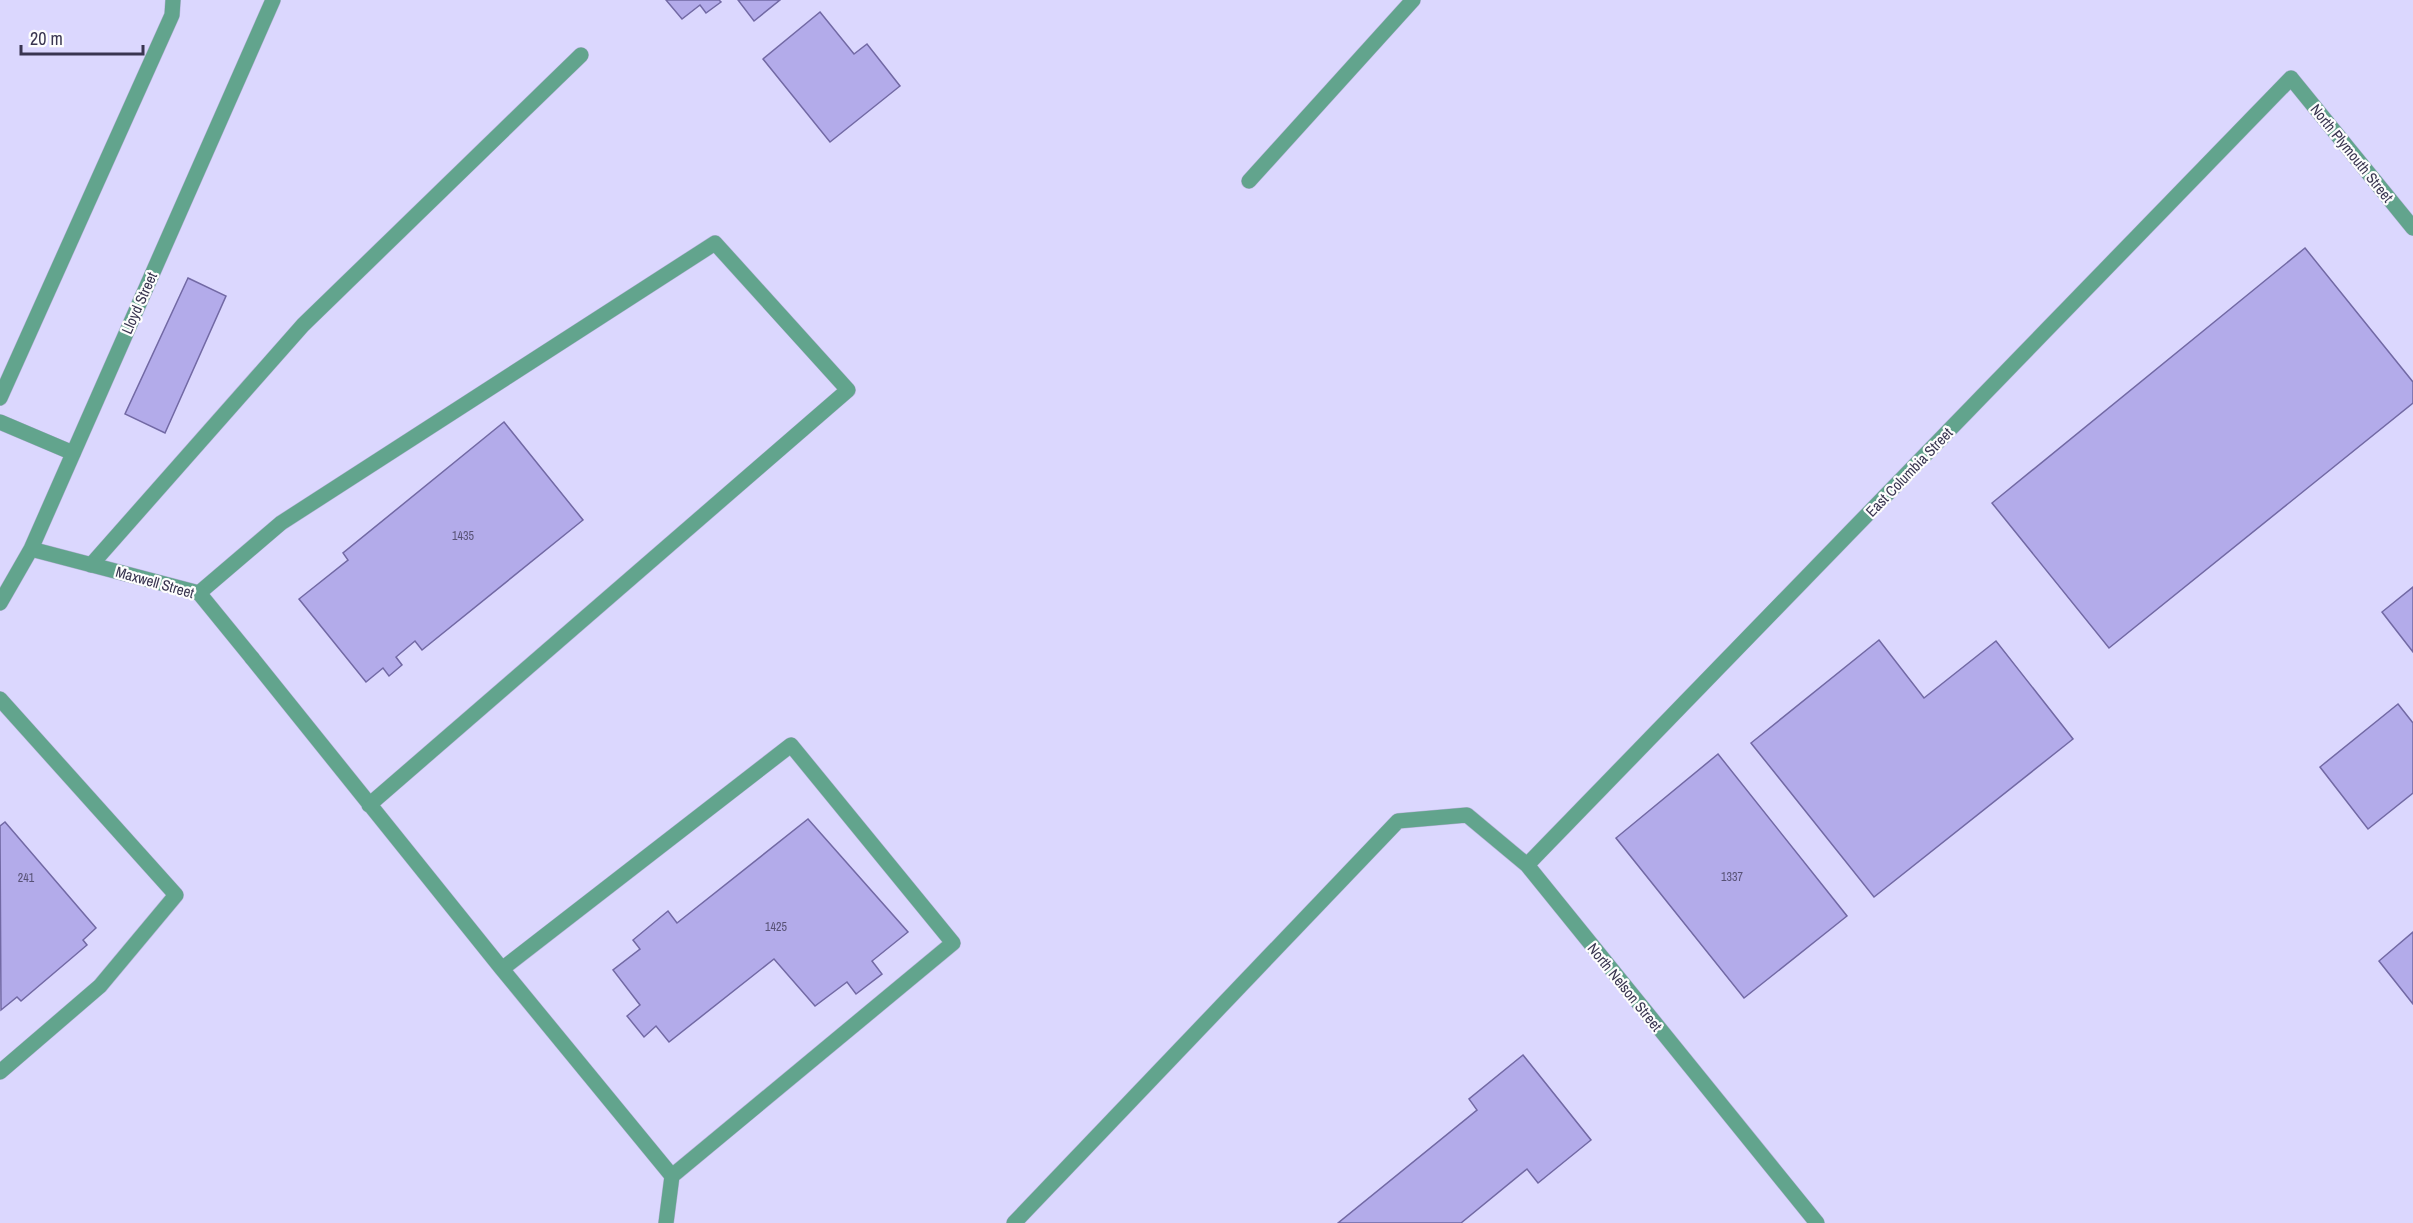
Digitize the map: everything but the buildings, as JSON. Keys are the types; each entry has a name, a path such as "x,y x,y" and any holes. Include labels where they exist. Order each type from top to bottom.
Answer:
{"street":[{"path":"0,398 172,15 173,0"},
{"name":"Lloyd Street","path":"0,603 31,549 273,0"},
{"path":"1249,181 1413,0"},
{"path":"91,565 303,325 581,55"},
{"name":"North Plymouth Street","path":"2291,78 2413,228"},
{"name":"East Columbia Street","path":"1527,865 2291,78"},
{"path":"199,593 281,523 715,243 848,390 369,805"},
{"path":"0,422 73,453"},
{"name":"Maxwell Street","path":"31,549 199,593 672,1176"},
{"path":"0,699 176,895 100,986 0,1072"},
{"path":"502,969 791,745 953,943 672,1176 666,1223"},
{"name":"North Nelson Street","path":"1014,1223 1398,821 1467,815 1527,865 1817,1223"}]}
